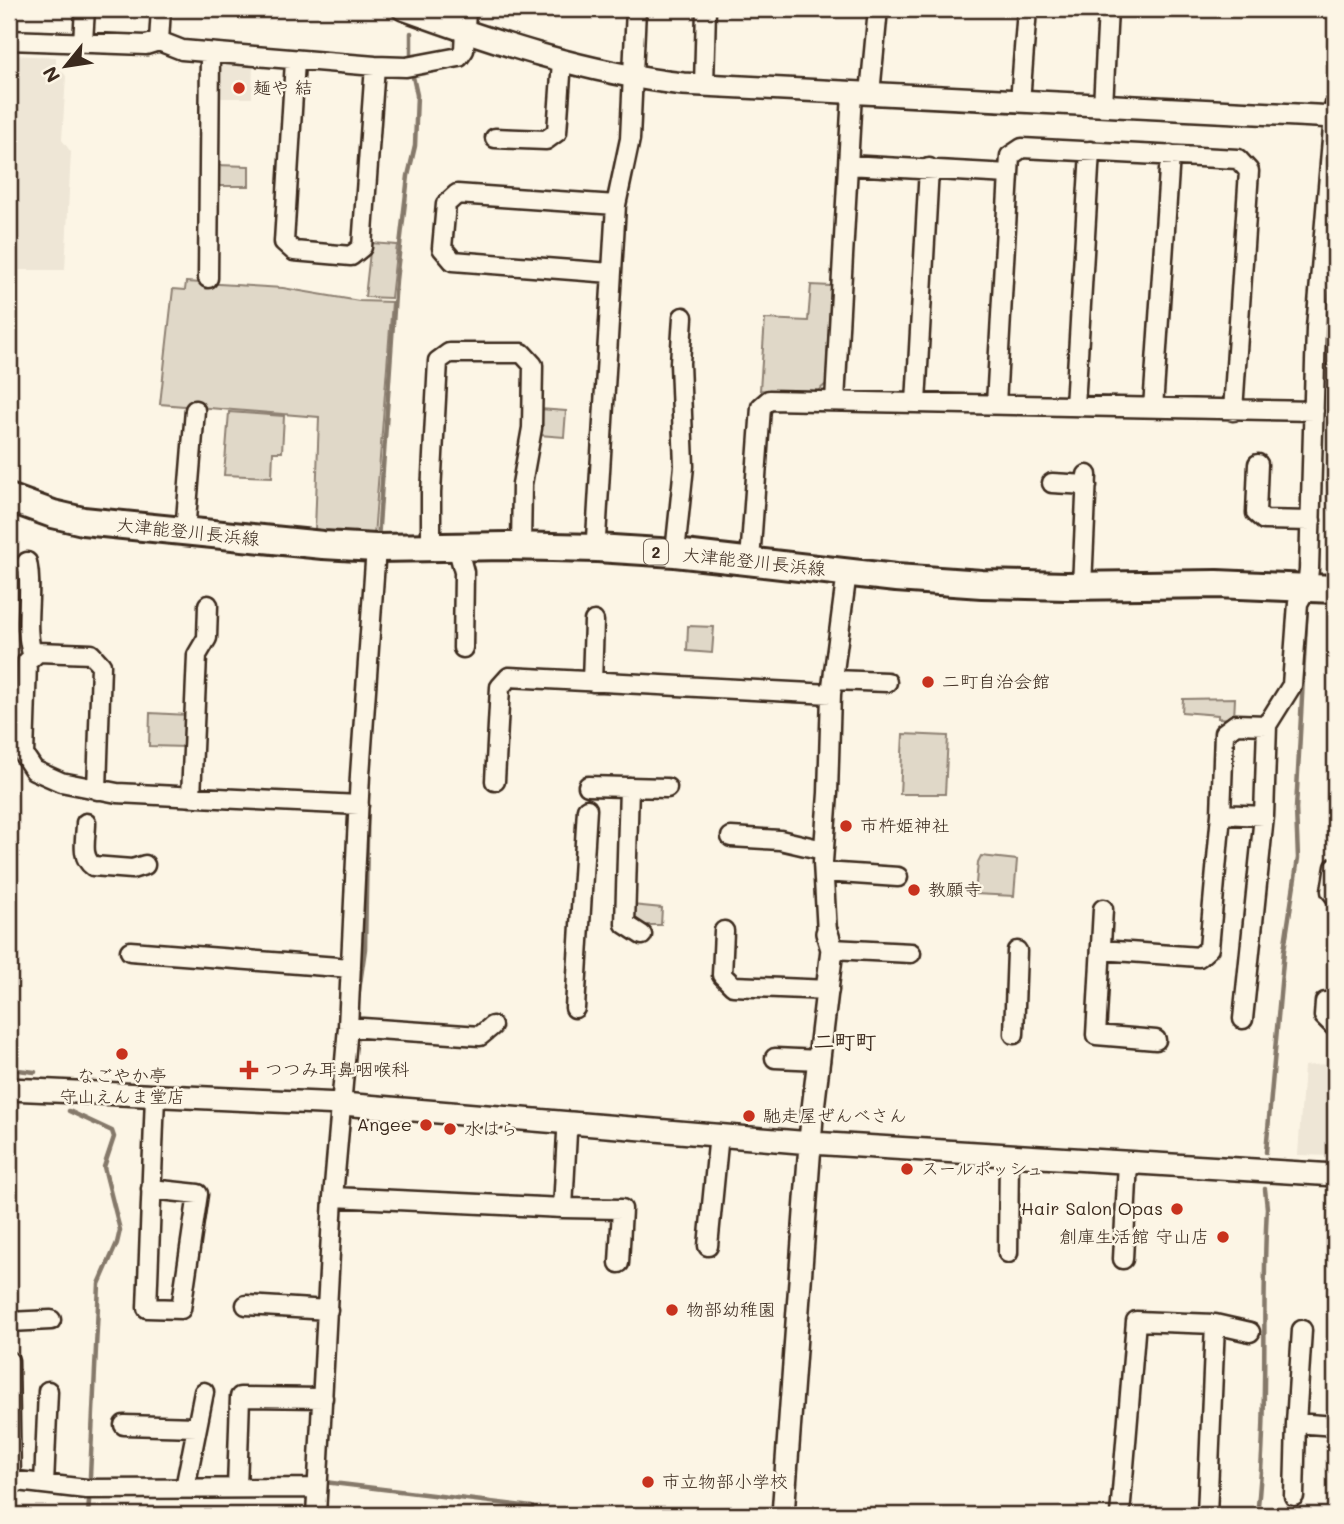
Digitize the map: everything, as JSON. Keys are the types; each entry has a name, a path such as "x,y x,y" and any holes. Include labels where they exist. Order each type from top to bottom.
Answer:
{"main road":[{"name":"大津能登川長浜線","path":"9,498 53,514 83,521 376,548 597,548 675,553 897,578 982,584 1217,584 1335,589"}],"street":[{"path":"83,42 85,9"},
{"path":"159,41 161,9"},
{"path":"403,9 466,32 634,79 1020,102 1335,113 1316,328 1307,587 1298,603 1292,685 1267,725 1264,816 1243,1019"},
{"path":"9,40 146,45 159,41 182,50 210,53 295,61 410,66 459,57 464,50 467,9"},
{"path":"597,548 611,273 616,205 630,139 636,9"},
{"path":"704,85 706,9"},
{"path":"835,401 848,165 878,9"},
{"path":"1020,102 1027,9"},
{"path":"1103,106 1108,9"},
{"path":"208,278 210,53"},
{"path":"295,61 284,242 294,251 351,256 362,247 375,66"},
{"path":"495,138 546,140 557,132 562,61"},
{"path":"996,404 1010,156 1022,148 1238,159 1249,172 1233,411"},
{"path":"1075,406 1090,151"},
{"path":"1153,408 1170,155"},
{"path":"848,165 1009,174"},
{"path":"916,403 929,168"},
{"path":"611,273 453,261 442,248 446,204 457,194 616,205"},
{"path":"675,553 684,466 680,363 683,317"},
{"path":"430,547 438,361 449,353 522,353 533,365 532,428 522,484 521,546"},
{"path":"750,561 761,407 769,400 1314,411"},
{"path":"185,532 195,410"},
{"path":"1258,464 1256,513 1264,520 1311,521"},
{"path":"1052,483 1087,480 1082,586"},
{"path":"457,546 464,572 463,648"},
{"path":"316,1515 328,1310 338,1197 376,548"},
{"path":"27,562 30,575 27,641 33,656"},
{"path":"783,1515 811,1143 829,990 823,850 832,687 848,572"},
{"path":"191,797 197,655 207,638 208,605"},
{"path":"592,682 594,621"},
{"path":"97,790 101,665 91,654 38,652 27,662 24,755 34,770 61,782 97,790 359,805"},
{"path":"495,781 499,687 509,677 592,682 832,687 887,682"},
{"path":"1101,950 1199,957 1209,948 1221,814 1224,733 1236,724 1267,725"},
{"path":"588,786 667,788"},
{"path":"629,788 625,924 642,935"},
{"path":"575,1008 587,809"},
{"path":"1221,814 1264,816"},
{"path":"86,824 85,856 88,863 93,866 132,869 145,865"},
{"path":"731,837 780,840 823,850"},
{"path":"1335,867 1331,891 1335,896"},
{"path":"824,872 898,877"},
{"path":"1103,909 1096,1035 1156,1040"},
{"path":"724,931 722,975 733,986 829,990"},
{"path":"829,941 911,953"},
{"path":"130,951 351,968"},
{"path":"1014,1034 1017,951"},
{"path":"1325,1002 1324,1016 1335,1027"},
{"path":"348,1027 480,1036 492,1026"},
{"path":"775,1058 820,1060"},
{"path":"9,1090 342,1104 811,1143 1335,1175"},
{"path":"151,1189 198,1194 181,1309 147,1308 151,1189 155,1096"},
{"path":"563,1208 567,1133 573,1122"},
{"path":"708,1246 719,1135"},
{"path":"1008,1253 1009,1155"},
{"path":"1123,1259 1128,1163"},
{"path":"338,1197 622,1209 618,1263"},
{"path":"246,1305 328,1310"},
{"path":"9,1322 51,1320"},
{"path":"1119,1515 1136,1321 1215,1324 1250,1332"},
{"path":"1207,1515 1215,1324"},
{"path":"1294,1496 1303,1330"},
{"path":"9,1361 10,1480 86,1489 317,1488"},
{"path":"44,1484 48,1391"},
{"path":"185,1488 204,1392"},
{"path":"237,1488 240,1397 323,1398"},
{"path":"1296,1423 1335,1426"},
{"path":"124,1425 197,1427"}],"shaded area":[{"path":"9,55 56,57 56,64 66,76 62,140 71,152 65,270 9,270"},
{"path":"225,62 253,64 252,98 216,98 216,69"},
{"path":"216,165 249,166 249,186 216,186"},
{"path":"371,243 397,245 391,298 365,297"},
{"path":"186,282 283,288 359,301 392,302 374,536 315,530 319,417 160,404 173,289 185,290"},
{"path":"811,285 831,286 826,384 818,391 760,390 765,319 808,321"},
{"path":"539,409 566,411 564,437 539,435"},
{"path":"229,412 284,416 282,452 273,452 272,477 224,475"},
{"path":"688,626 714,627 712,653 687,651"},
{"path":"1235,698 1234,719 1182,712 1183,699"},
{"path":"150,713 188,715 186,747 149,746"},
{"path":"903,734 948,736 945,794 900,794"},
{"path":"981,856 1017,860 1014,896 975,894"},
{"path":"632,905 662,908 661,925 638,925 632,917"},
{"path":"1335,1063 1335,1156 1298,1155 1304,1066"}],"waterway":[{"path":"411,33 411,63"},
{"path":"378,540 396,280 408,176 415,146 417,95 412,72"},
{"path":"1266,1152 1284,950 1298,858 1296,809 1307,604"},
{"path":"357,1004 365,949 368,785"},
{"path":"9,1069 35,1072"},
{"path":"69,1111 112,1131 114,1137 104,1167 120,1230 99,1284 90,1476"},
{"path":"1257,1515 1264,1400 1265,1189"},
{"path":"324,1480 532,1507 532,1515"},
{"path":"88,1515 89,1501"}],"place":[{"name":"麺や 結","path":"239,88"},
{"name":"二町自治会館","path":"928,682"},
{"name":"市杵姫神社","path":"846,826"},
{"name":"教願寺","path":"914,890"},
{"name":"なごやか亭 守山えんま堂店","path":"122,1054"},
{"name":"つつみ耳鼻咽喉科","path":"249,1070"},
{"name":"馳走屋ぜんべさん","path":"749,1116"},
{"name":"Angee","path":"426,1125"},
{"name":"水はら","path":"450,1129"},
{"name":"スールポッシュ","path":"907,1169"},
{"name":"Hair Salon Opas","path":"1177,1209"},
{"name":"創庫生活館 守山店","path":"1223,1237"},
{"name":"物部幼稚園","path":"672,1310"},
{"name":"市立物部小学校","path":"648,1482"}],"district":[{"name":"二町町","path":"845,1042"}]}
